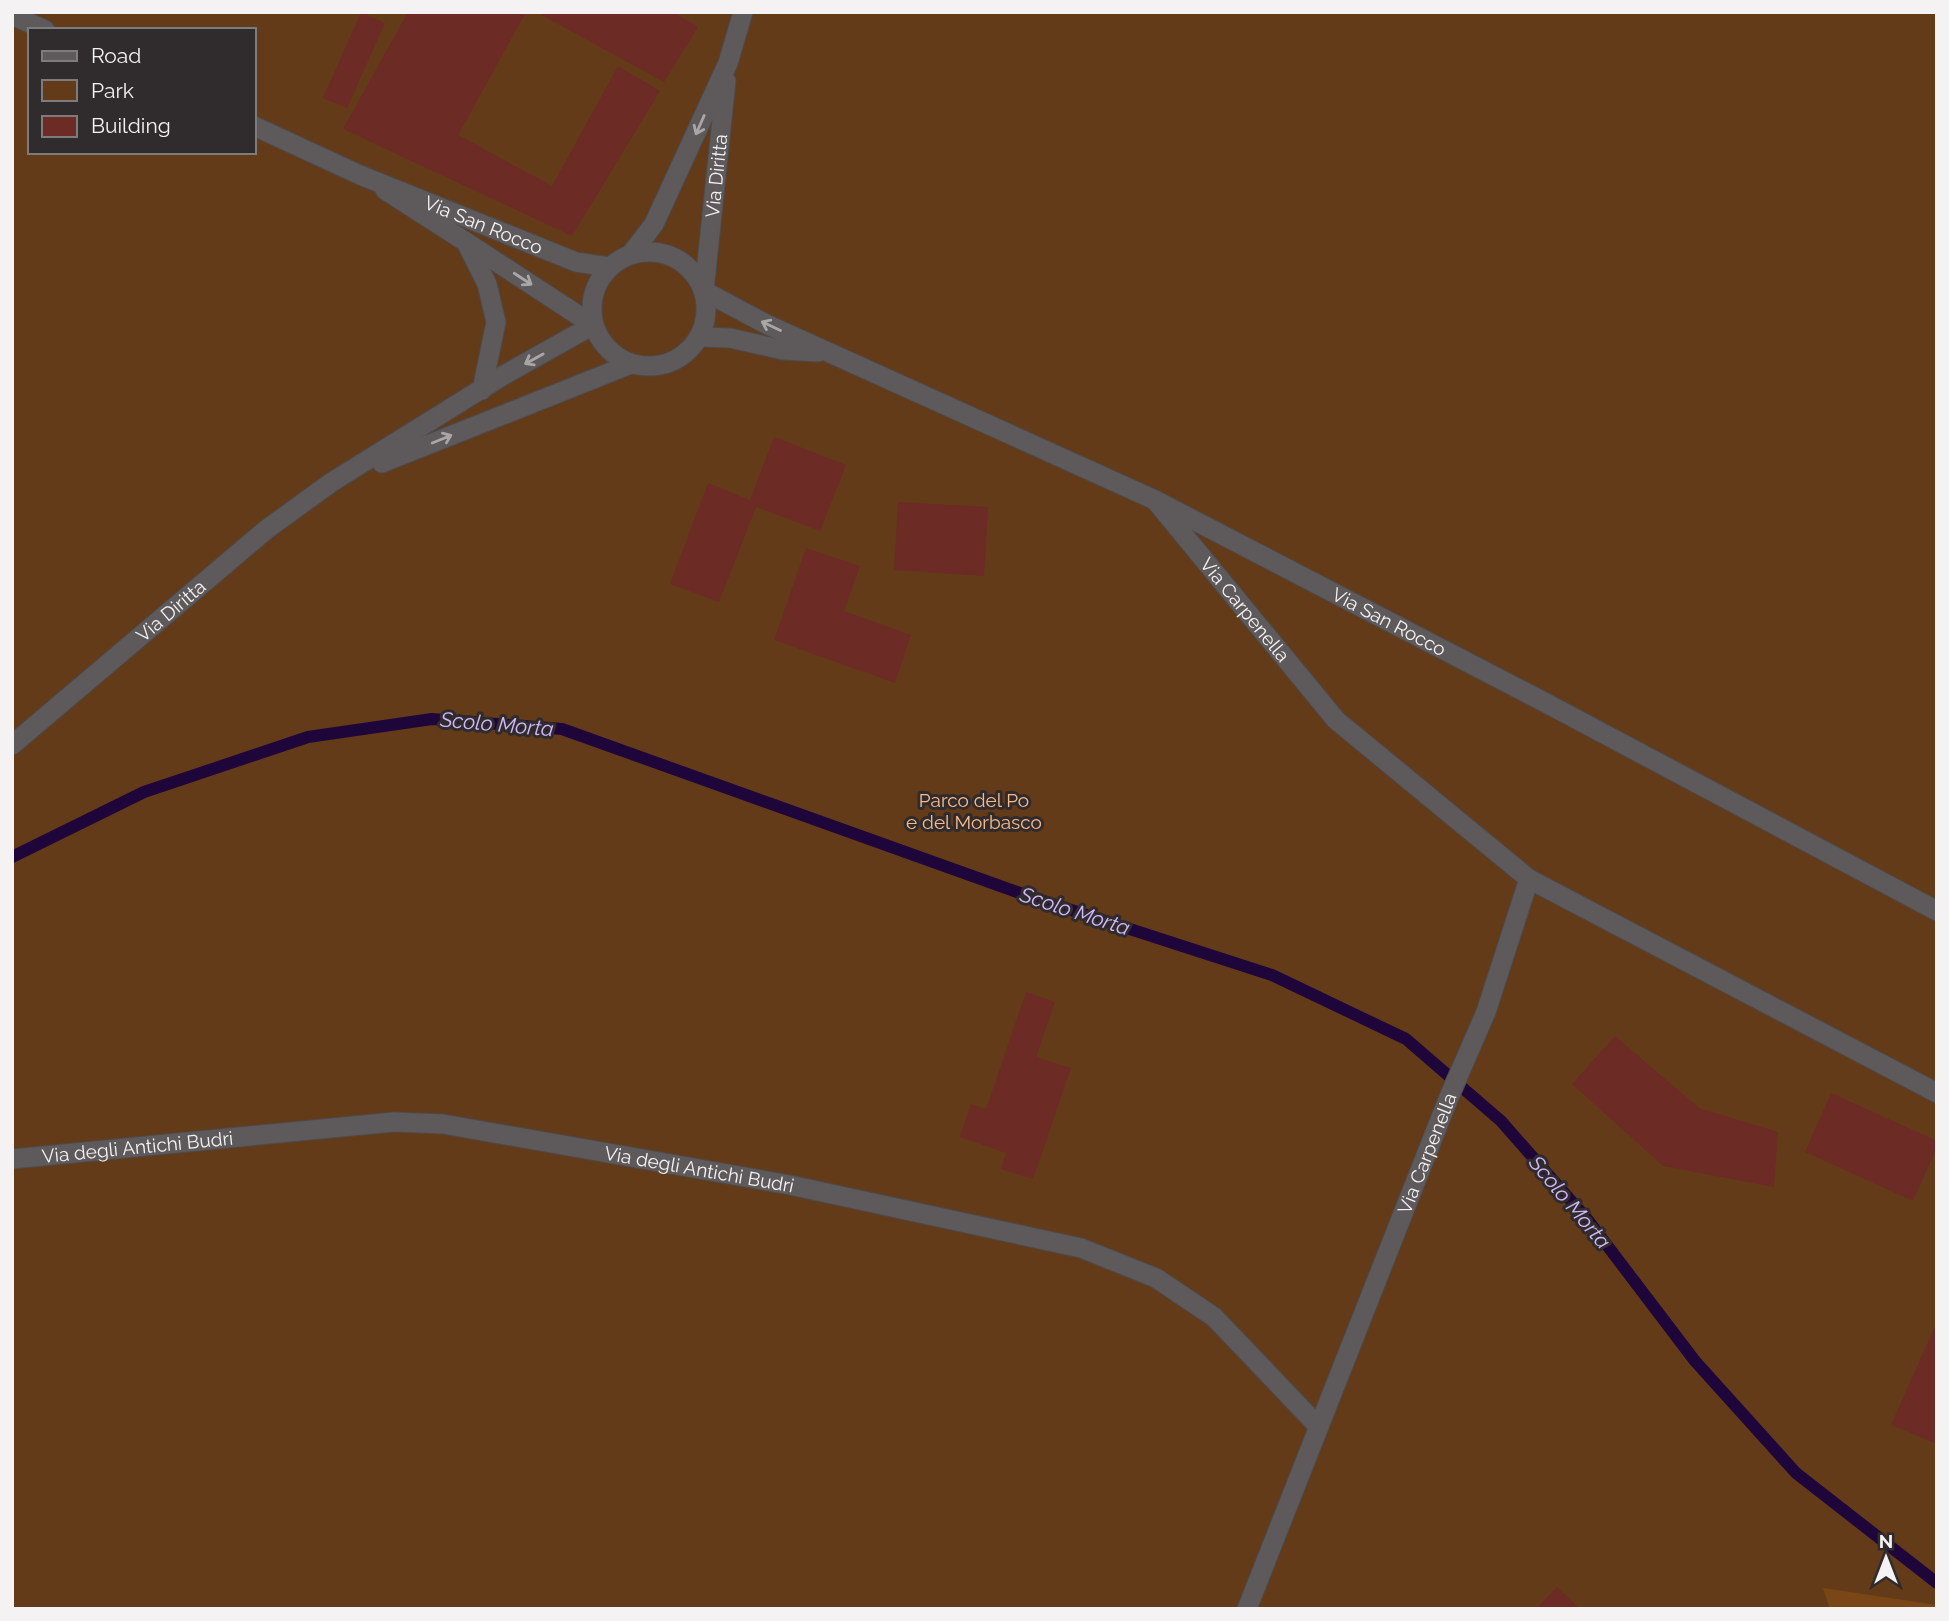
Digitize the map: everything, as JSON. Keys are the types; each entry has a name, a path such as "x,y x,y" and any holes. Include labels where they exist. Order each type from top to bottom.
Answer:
{"main road":[{"name":"Via Diritta","path":"631,254 654,224 728,62 743,12"},
{"path":"12,15 41,28"},
{"name":"Via Diritta","path":"704,291 728,62"},
{"name":"Via San Rocco","path":"256,127 360,175 576,262 609,267"},
{"name":"Via San Rocco","path":"360,175 593,325"},
{"name":"Via San Rocco","path":"466,242 487,284 496,322 482,390"},
{"path":"649,251 667,254 683,262 696,275 704,291 706,323 700,337 687,353 670,363 651,367 631,364 615,355 601,342 593,325 593,294 599,279 609,267 631,254 649,251"},
{"name":"Via San Rocco","path":"704,291 766,324 1155,500 1546,703 1937,911"},
{"name":"Via Diritta","path":"12,745 267,528 332,482 504,375 593,325"},
{"name":"Via San Rocco","path":"700,337 730,338 783,350 833,353"},
{"name":"Via Diritta","path":"332,482 631,364"},
{"name":"Via Carpenella","path":"1155,500 1336,720 1529,879 1937,1093"},
{"name":"Via Carpenella","path":"1247,1609 1449,1097 1486,1012 1529,879"},
{"name":"Via degli Antichi Budri","path":"12,1159 394,1122 443,1124 790,1185 1081,1248 1156,1278 1214,1317 1319,1427"}],"green space":[{"name":"Parco del Po e del Morbasco","path":"12,12 1937,12 1937,1609 12,1609"}],"shaded area":[{"path":"1823,1588 1937,1605 1937,1609 1830,1609"}],"building":[{"path":"361,12 385,23 347,108 323,98"},
{"path":"408,12 526,12 458,135 552,186 618,66 660,91 572,236 343,129"},
{"path":"536,12 673,12 698,27 664,82"},
{"path":"774,437 846,465 820,531 756,507 719,602 670,584 708,483 750,500"},
{"path":"898,502 988,507 984,576 894,570"},
{"path":"806,548 860,566 844,611 911,635 895,683 774,640"},
{"path":"1026,992 1055,1002 1036,1057 1071,1068 1033,1179 1001,1169 1006,1153 960,1137 971,1104 986,1109"},
{"path":"1615,1036 1699,1108 1778,1132 1774,1187 1663,1166 1572,1084"},
{"path":"1831,1093 1937,1141 1937,1147 1913,1201 1805,1152"},
{"path":"1937,1322 1937,1444 1891,1425"},
{"path":"1557,1587 1580,1609 1541,1609 1539,1606"}],"waterway":[{"name":"Scolo Morta","path":"12,857 144,792 308,737 432,719 562,729 1031,897 1272,975 1406,1039 1501,1121 1587,1219 1695,1361 1796,1473 1937,1583"}]}
